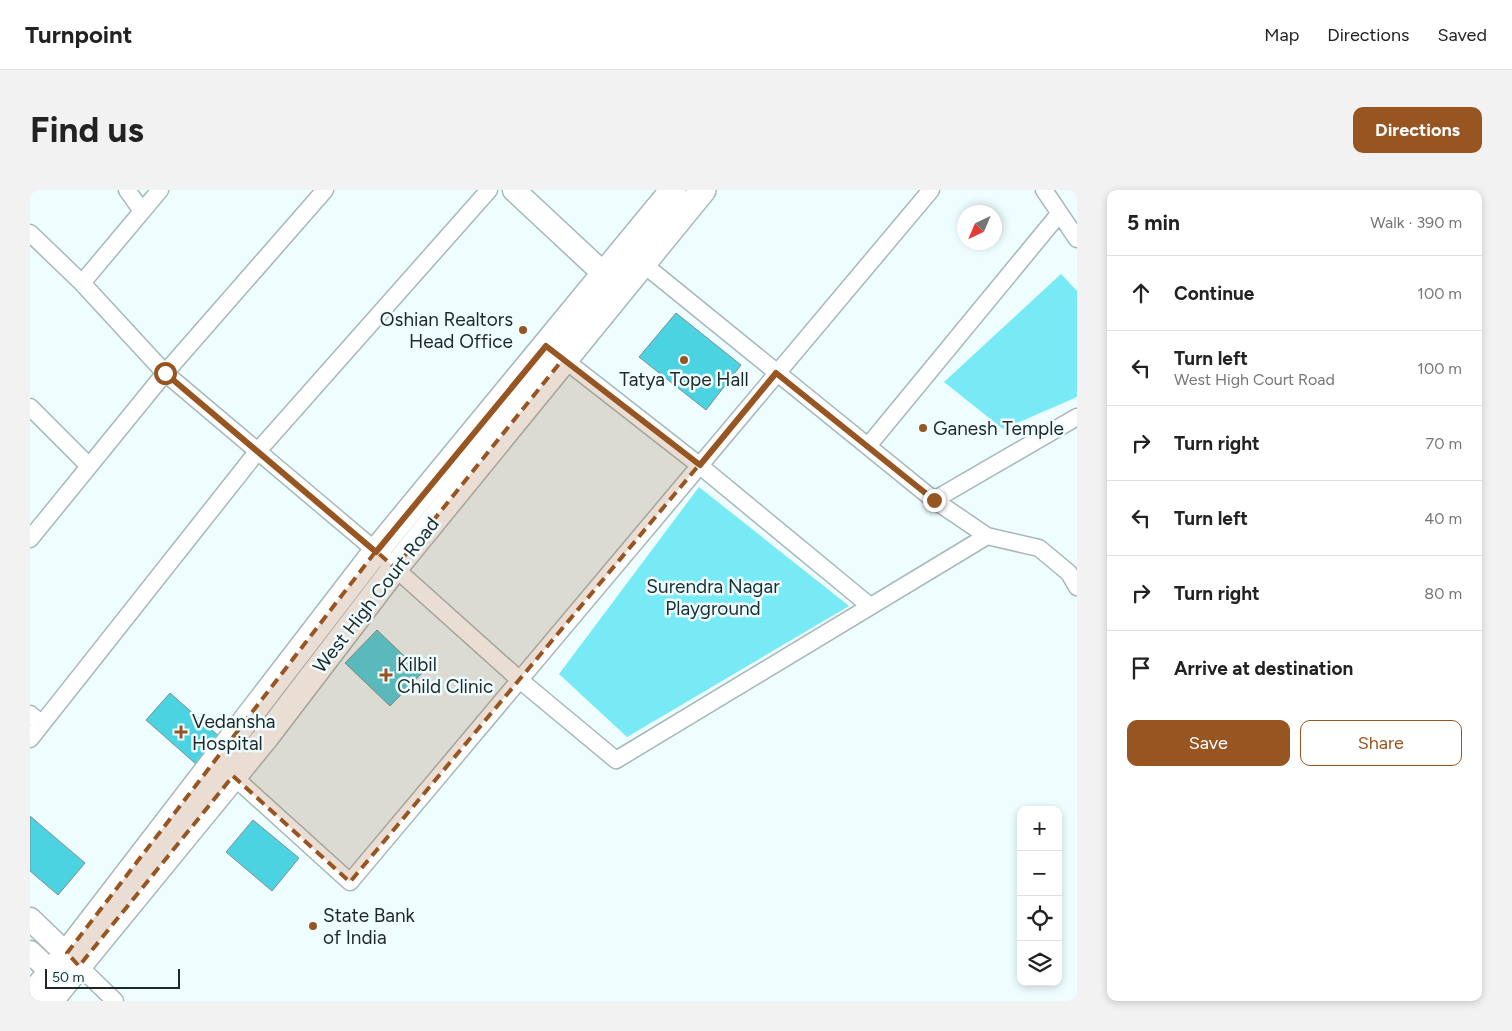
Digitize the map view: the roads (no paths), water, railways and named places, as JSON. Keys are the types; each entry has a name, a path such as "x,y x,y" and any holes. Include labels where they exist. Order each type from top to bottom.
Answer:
{"main road":[{"name":"West High Court Road","path":"30,997 62,975 266,737 395,568 555,352 604,274 673,190"},
{"name":"West High Court Road","path":"62,975 376,552 555,352 642,263 703,190"}],"street":[{"path":"126,190 142,211"},
{"path":"82,283 160,190"},
{"path":"30,539 165,373 325,190"},
{"path":"30,739 36,719 257,452 489,190"},
{"path":"514,190 604,274"},
{"path":"233,776 350,882 521,681 776,373 932,190"},
{"path":"1044,190 1077,239"},
{"path":"868,446 1059,214"},
{"path":"30,233 82,283 165,373 395,568 521,681 616,760 987,536"},
{"path":"642,263 934,500 987,536 1039,548 1074,576"},
{"path":"555,352 700,465 870,606"},
{"path":"30,407 89,466"},
{"path":"934,500 1077,416"},
{"path":"30,919 62,975"},
{"path":"30,952 62,975 115,1001"}],"place":[{"name":"Oshian Realtors Head Office","path":"523,330"},
{"name":"Tatya Tope Hall","path":"684,360"},
{"name":"Ganesh Temple","path":"923,428"},
{"name":"Kilbil Child Clinic","path":"386,675"},
{"name":"Vedansha Hospital","path":"181,732"},
{"name":"State Bank of India","path":"313,926"}],"park label":[{"name":"Surendra Nagar Playground","path":"713,597"}]}
